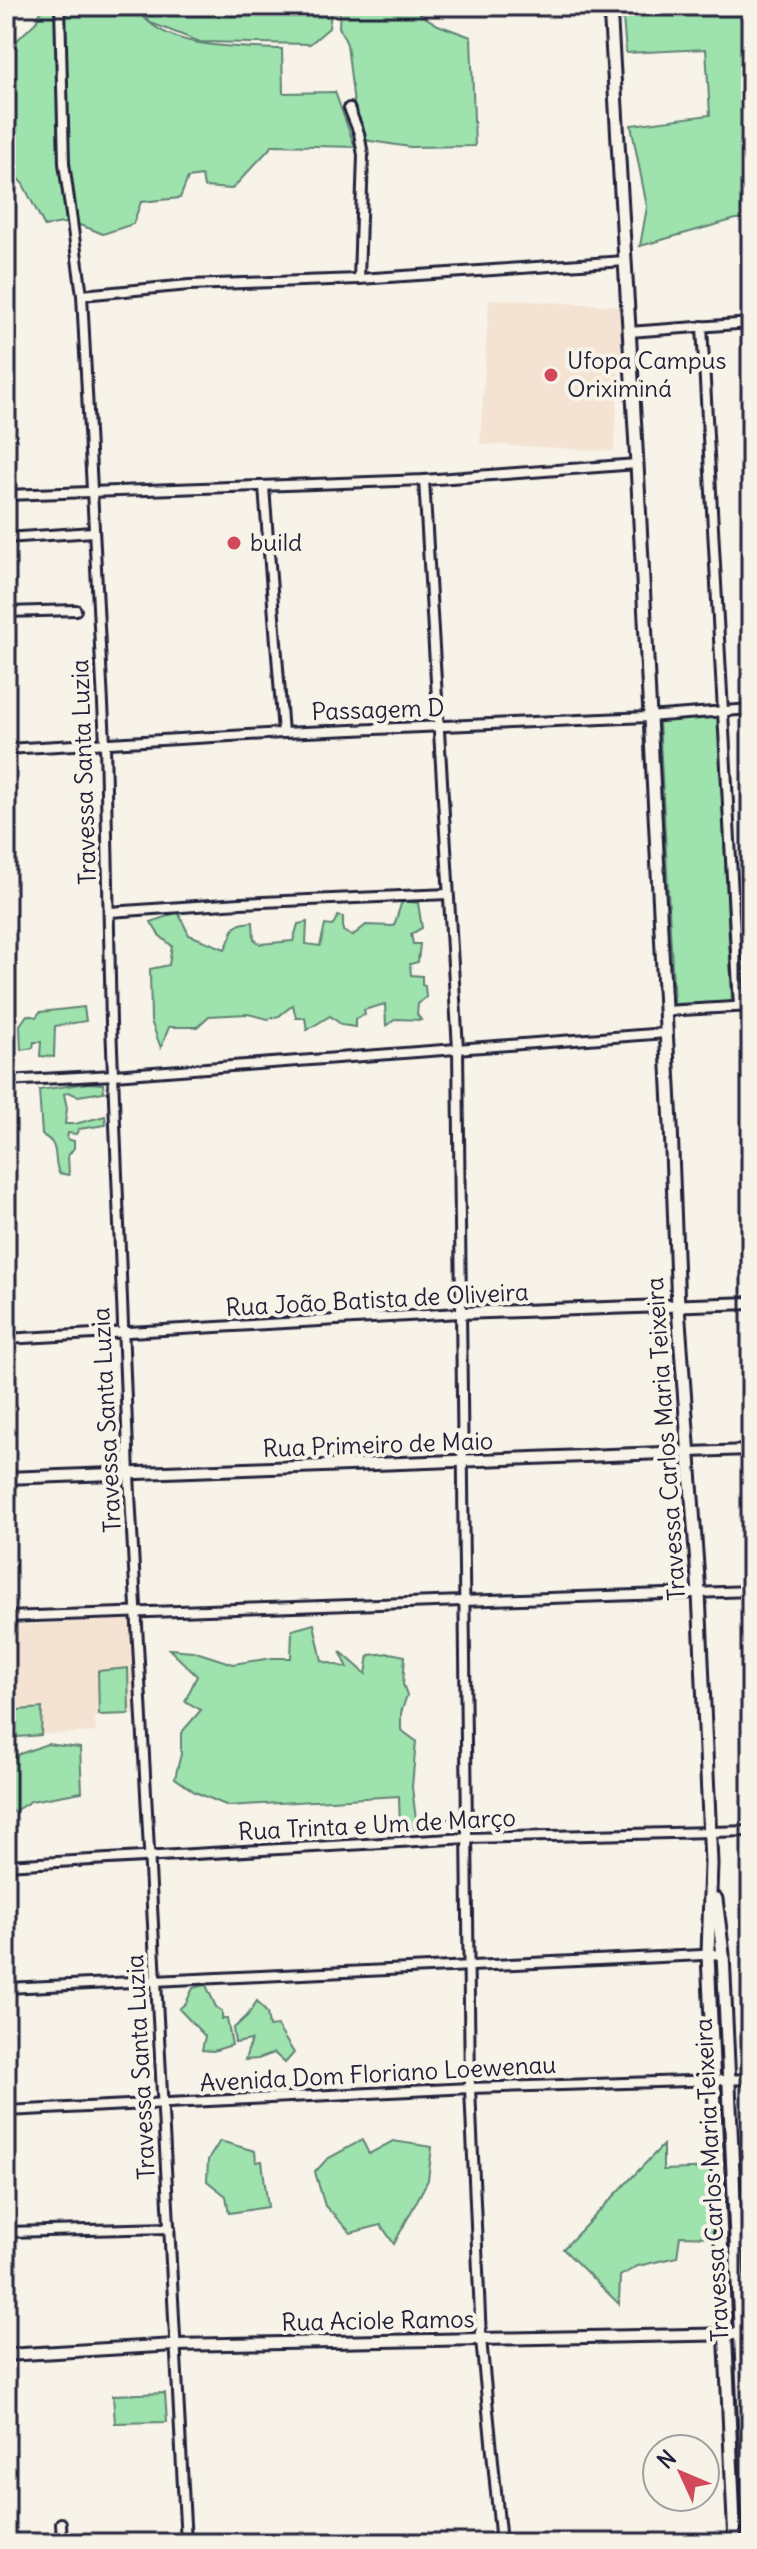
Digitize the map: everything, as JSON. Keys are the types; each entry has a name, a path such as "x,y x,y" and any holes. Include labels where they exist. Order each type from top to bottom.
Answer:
{"main road":[{"name":"Travessa Carlos Maria Teixeira","path":"610,6 637,464 678,1307 699,1593 711,1863 708,1955 735,2543"},
{"name":"Travessa Carlos Maria Teixeira","path":"711,1863 723,1954 746,2334 750,2543"}],"street":[{"name":"Travessa Santa Luzia","path":"60,6 64,163 82,295 105,743 129,1475 186,2543"},
{"path":"349,108 359,133 363,155 359,279"},
{"path":"82,295 189,285 359,279 625,261"},
{"path":"629,332 751,323"},
{"path":"702,326 739,1006"},
{"path":"6,495 424,480 637,464"},
{"path":"424,480 458,1049 470,2088 481,2339 501,2543"},
{"path":"264,487 283,733"},
{"path":"6,538 93,532"},
{"path":"6,612 76,610"},
{"name":"Passagem D","path":"6,749 648,717 751,709"},
{"path":"110,912 448,894"},
{"path":"665,1011 751,1006"},
{"path":"6,1081 666,1033"},
{"name":"Rua João Batista de Oliveira","path":"6,1339 460,1313 751,1303"},
{"name":"Rua Primeiro de Maio","path":"6,1478 751,1450"},
{"path":"6,1617 751,1591"},
{"name":"Rua Trinta e Um de Março","path":"6,1865 468,1838 751,1831"},
{"path":"6,1988 723,1954"},
{"name":"Avenida Dom Floriano Loewenau","path":"6,2111 470,2088 751,2079"},
{"path":"6,2232 170,2228"},
{"name":"Rua Aciole Ramos","path":"6,2355 175,2345 746,2334"},
{"path":"61,2523 62,2543"}],"shaded area":[{"name":"Ufopa Campus Oriximiná","path":"489,299 623,306 614,451 480,444"},
{"path":"131,1619 134,1714 94,1717 96,1732 6,1736 6,1626"}],"green space":[{"path":"43,6 332,6 329,28 310,44 200,42 151,23 139,11 151,24 184,40 225,46 282,49 283,93 335,92 355,147 273,145 232,189 204,187 202,176 188,178 180,198 141,202 133,224 103,234 74,224 45,227 23,184 6,167 6,51 36,22"},
{"path":"340,6 418,6 420,14 438,25 471,37 475,146 410,147 364,140 354,104 347,44 339,27"},
{"path":"622,6 751,6 751,219 736,219 640,246 647,207 631,125 710,115 706,49 626,53"},
{"path":"718,716 732,1002 674,1004 659,720"},
{"path":"404,901 418,903 422,928 411,934 413,944 420,944 418,962 410,964 411,975 422,976 422,985 425,986 426,997 418,1004 417,1014 421,1020 396,1019 386,1026 385,1004 364,1010 365,1015 355,1019 355,1027 342,1025 330,1016 307,1030 305,1018 296,1018 293,1005 279,1016 268,1019 248,1014 209,1016 197,1027 169,1027 161,1048 151,1021 150,969 169,965 172,946 159,935 151,922 178,912 189,935 225,949 233,930 239,925 253,922 254,939 260,944 293,941 298,924 307,922 306,944 320,946 325,925 332,926 338,916 343,917 343,931 352,936 366,925 394,926"},
{"path":"84,1007 86,1021 55,1026 54,1057 40,1056 41,1042 34,1042 33,1048 21,1050 20,1025 27,1015 36,1017 40,1012"},
{"path":"103,1084 104,1092 78,1096 68,1092 64,1094 67,1108 65,1124 105,1116 106,1125 79,1129 76,1134 68,1133 67,1139 74,1141 74,1148 68,1156 69,1175 59,1173 52,1142 42,1135 39,1090"},
{"path":"314,1624 322,1661 348,1668 340,1651 366,1674 369,1655 390,1653 405,1656 403,1684 407,1695 401,1713 401,1730 416,1741 412,1787 416,1820 447,1819 433,1828 400,1829 399,1796 228,1806 195,1792 175,1778 181,1754 181,1733 201,1710 185,1701 197,1676 169,1649 193,1651 233,1664 291,1658 292,1630"},
{"path":"128,1668 129,1714 99,1715 98,1671"},
{"path":"42,1708 41,1735 6,1738 6,1711"},
{"path":"47,1744 80,1748 82,1792 31,1801 6,1816 6,1759"},
{"path":"206,1985 216,2007 222,2011 222,2019 227,2019 232,2045 213,2051 202,2050 205,2036 179,2009 186,2003 193,1988"},
{"path":"257,2001 267,2013 269,2027 277,2026 294,2053 285,2063 274,2053 245,2060 251,2040 235,2043 233,2029"},
{"path":"362,2140 369,2154 393,2141 432,2147 428,2180 394,2244 381,2225 351,2233 325,2206 315,2172 327,2159"},
{"path":"220,2141 255,2151 256,2162 262,2161 268,2207 229,2213 226,2196 207,2181 208,2160"},
{"path":"663,2145 663,2170 716,2168 714,2237 680,2236 677,2257 638,2266 620,2276 619,2304 563,2249"},
{"path":"165,2393 167,2422 115,2423 113,2395"}],"place":[{"name":"Ufopa Campus Oriximiná","path":"551,375"},
{"name":"build","path":"234,543"}]}
